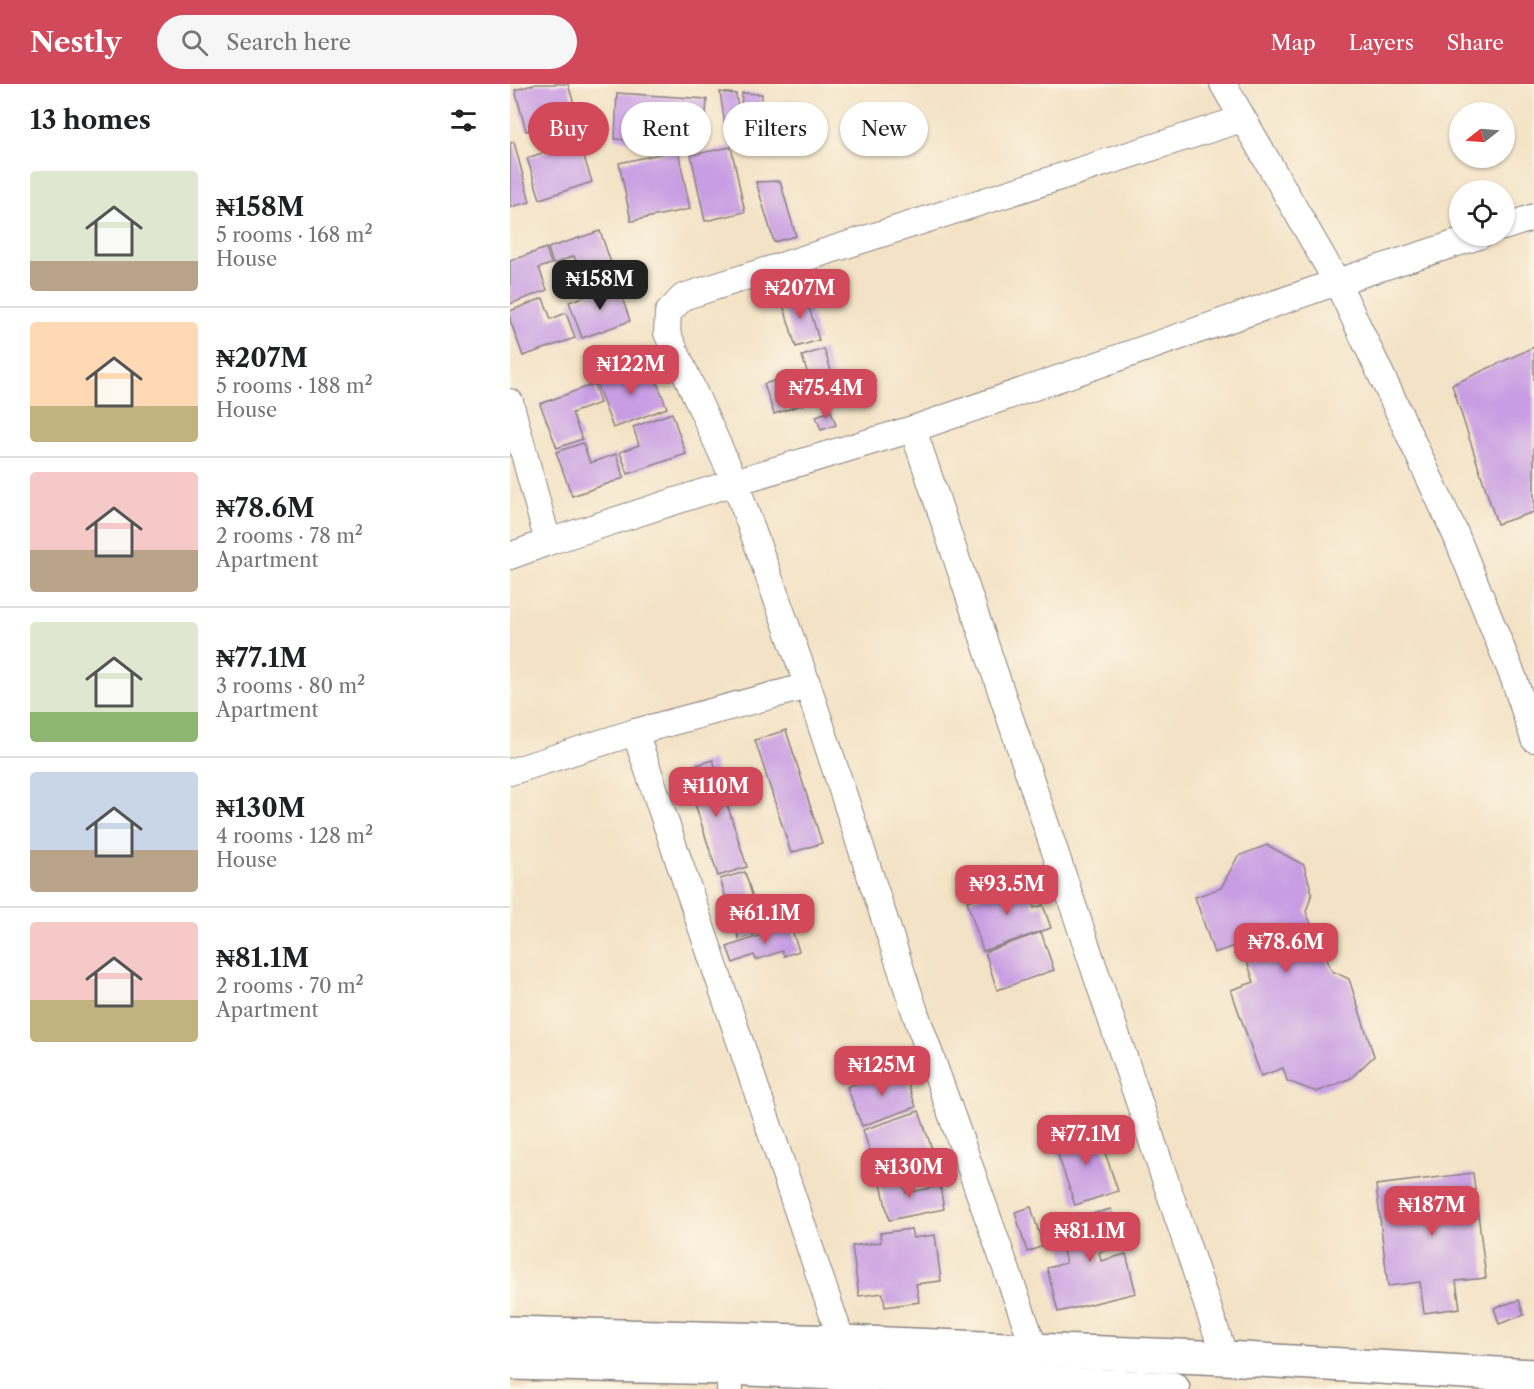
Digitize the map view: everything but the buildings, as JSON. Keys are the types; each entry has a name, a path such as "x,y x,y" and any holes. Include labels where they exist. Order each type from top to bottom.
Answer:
{"main road":[{"path":"510,1333 1035,1350 1225,1358 1534,1376"},
{"path":"510,1363 730,1378 1173,1389"}],"street":[{"path":"1223,84 1337,282 1455,533 1514,679 1534,739"},
{"path":"1035,1350 916,1015 808,686 735,482 667,333 668,313 683,297 1242,119"},
{"path":"1515,224 1533,220"},
{"path":"510,556 735,482 914,429 1337,282 1449,246"},
{"path":"510,402 548,542"},
{"path":"914,429 1225,1358"},
{"path":"510,772 635,732 808,686"},
{"path":"635,732 842,1342"}]}
